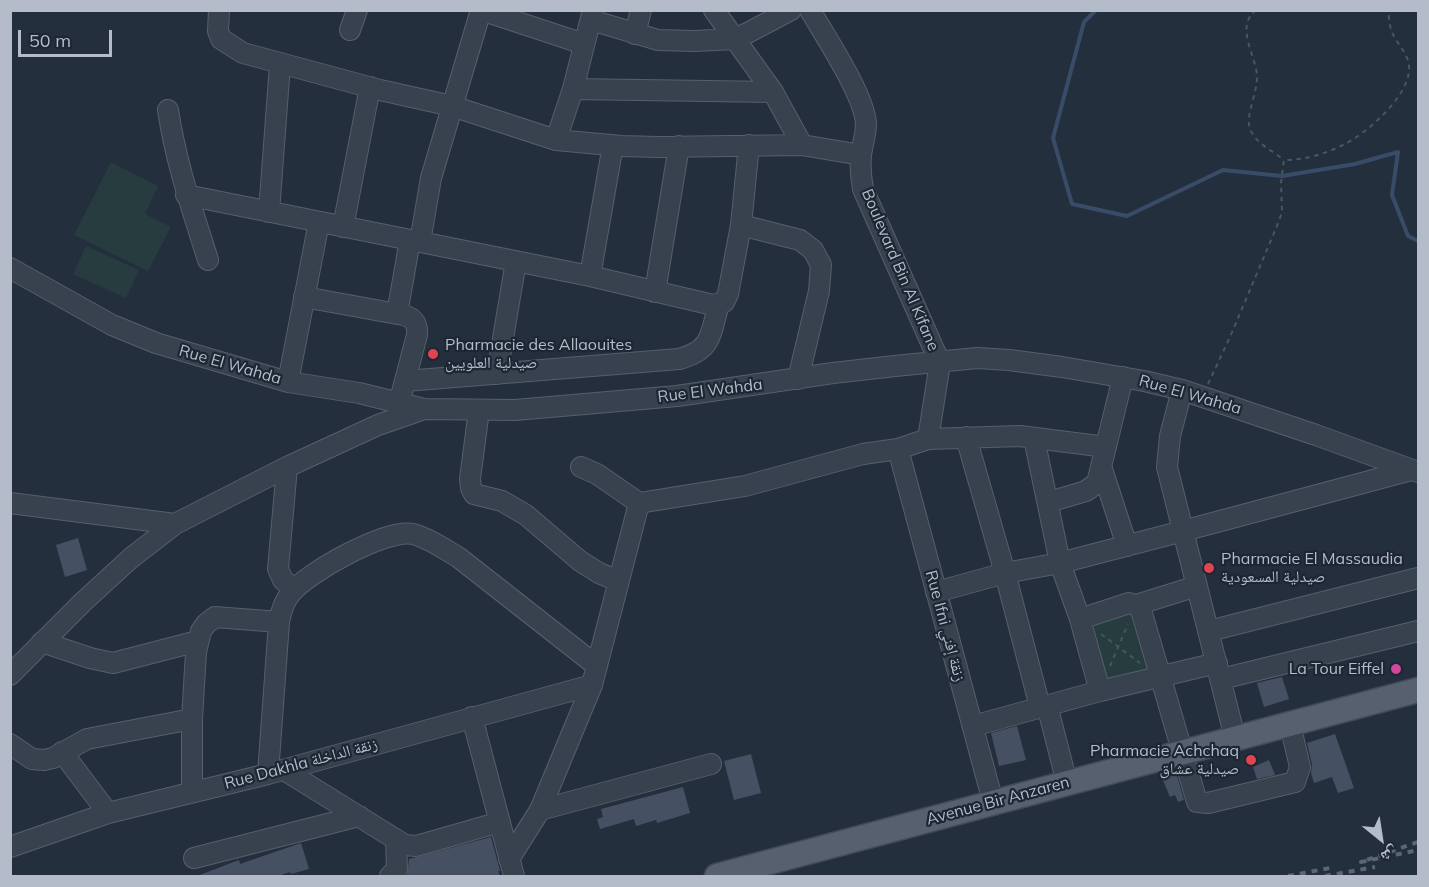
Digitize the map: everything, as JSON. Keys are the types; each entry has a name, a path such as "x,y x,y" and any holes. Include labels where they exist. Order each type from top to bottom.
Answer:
{"main road":[{"name":"Avenue Bir Anzaren","path":"717,876 1419,690"}],"street":[{"path":"219,10 218,31 221,39 243,53 370,87 453,106 556,140 680,147 802,144 861,155"},
{"path":"350,30 357,10"},
{"path":"635,34 641,10"},
{"path":"714,10 773,92 802,144"},
{"path":"556,140 573,89 592,15 635,34 658,40 694,41 736,39 791,10"},
{"name":"Boulevard Bin Al Kifane","path":"810,10 863,108 866,123 861,155 863,189 940,363"},
{"path":"397,314 431,178 481,11 531,18 584,45"},
{"path":"269,212 280,64"},
{"path":"343,227 370,87"},
{"path":"573,89 773,92"},
{"path":"168,110 173,146 186,195 208,260"},
{"path":"590,276 613,145"},
{"path":"186,195 590,276 706,305 719,304 724,302 729,294 741,225 749,145"},
{"path":"655,292 680,147"},
{"path":"288,382 319,222"},
{"path":"741,225 800,240 813,250 821,265 819,291 798,379"},
{"path":"497,374 516,261"},
{"name":"Rue El Wahda","path":"10,268 112,325 156,344 288,382 359,393 424,409 515,410 677,396 833,373 977,358 1009,360 1062,366 1182,390 1415,471"},
{"path":"304,297 412,318 417,325 417,335 399,404"},
{"path":"405,381 679,359 692,356 706,345 719,304"},
{"path":"928,439 940,363"},
{"path":"1048,501 1093,487 1097,483 1123,377"},
{"path":"1182,390 1170,436 1167,467 1235,738"},
{"path":"10,675 131,558 175,524 287,467 378,425 424,409"},
{"path":"479,410 470,479 474,494 502,501 526,515 580,561 618,581"},
{"path":"581,467 597,474 639,503 745,486 863,454 897,449 928,439 1020,436 1104,456"},
{"path":"966,437 1067,783"},
{"path":"1034,438 1060,563 1080,619 1100,691"},
{"name":"Rue Ifni زنقة إفني","path":"897,449 993,802"},
{"path":"1104,456 1127,546"},
{"path":"287,467 278,569 283,580 294,590"},
{"path":"936,592 1005,573 1060,563 1415,471"},
{"path":"10,502 175,524"},
{"path":"512,868 540,810 592,685 639,503"},
{"path":"500,822 416,846 405,845 359,816 276,772 279,622 283,604 294,590 314,572 389,536 412,534 458,557 597,666"},
{"path":"1209,630 1419,578"},
{"path":"1080,619 1127,603 1136,605 1197,586"},
{"path":"1136,605 1143,616 1197,802 1208,803 1295,782 1300,767 1290,724"},
{"path":"192,792 192,718 198,641 201,631 215,617 279,622"},
{"path":"973,726 1159,677 1219,671 1419,631"},
{"path":"42,642 112,663 198,641"},
{"name":"Rue Dakhla زنقة الداخلة","path":"10,847 108,813 276,772 592,685"},
{"path":"472,717 512,868"},
{"path":"10,744 37,761 53,758 87,739 192,718"},
{"path":"62,752 108,813"},
{"path":"540,810 711,764"},
{"path":"194,858 359,816"},
{"path":"390,876 397,869 396,841"}],"path":[{"path":"1256,10 1248,18 1246,28 1257,75 1256,93 1249,123 1258,141 1284,160 1298,160 1342,146 1364,131 1400,96 1410,70 1406,56 1390,28 1388,10"},
{"path":"1202,396 1230,337 1282,212 1280,192 1284,160"},
{"path":"1100,691 1136,605"},
{"path":"1080,619 1159,677"}],"green space":[{"path":"111,162 158,186 145,214 171,227 148,271 74,235"},
{"path":"86,246 139,270 126,298 73,274"},
{"path":"1134,610 1153,671 1104,684 1086,622"}],"building":[{"path":"78,538 87,570 65,577 56,545"},
{"path":"1282,677 1289,699 1264,707 1257,683"},
{"path":"1017,726 1026,760 999,766 991,733"},
{"path":"1335,734 1354,788 1338,793 1332,777 1314,783 1307,743"},
{"path":"751,754 761,793 734,800 724,761"},
{"path":"1269,760 1275,775 1257,779 1253,767"},
{"path":"1176,772 1184,800 1178,802 1175,795 1170,797 1162,778"},
{"path":"683,787 690,813 657,823 656,820 636,826 634,819 600,829 597,819 603,817 601,809"},
{"path":"491,837 500,876 407,876 409,859"},
{"path":"301,843 309,869 278,876 197,876 239,860 240,864"}],"waterway":[{"path":"1096,10 1084,22 1053,138 1072,204 1127,216 1223,170 1282,176 1355,164 1398,152 1392,195 1408,236 1418,241"}],"railway":[{"path":"1418,842 1361,862 1418,850"},
{"path":"1288,876 1335,867"},
{"path":"1325,876 1375,867"}],"place":[{"name":"Pharmacie des Allaouites صيدلية العلويين","path":"433,354"},
{"name":"Pharmacie El Massaudia صيدلية المسعودية","path":"1209,568"},
{"name":"La Tour Eiffel","path":"1396,669"},
{"name":"Pharmacie Achchaq صيدلية عشاق","path":"1251,760"}]}
